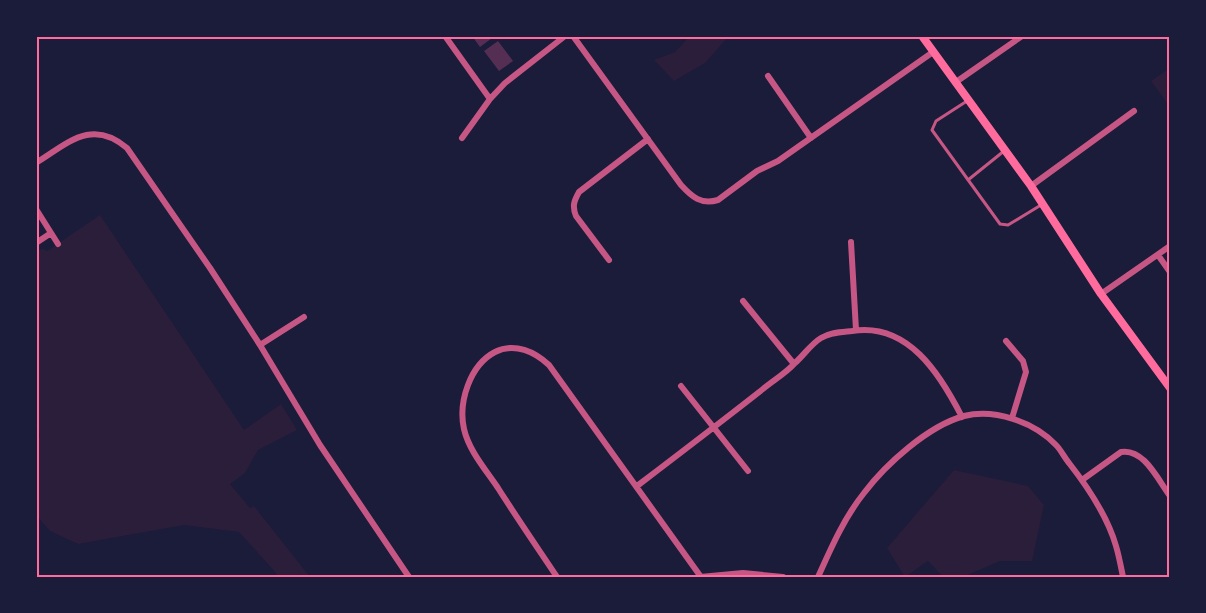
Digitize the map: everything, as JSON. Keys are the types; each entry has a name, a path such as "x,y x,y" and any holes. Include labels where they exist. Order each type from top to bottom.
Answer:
{"main road":[{"path":"922,36 1031,186 1101,294 1170,388"}],"street":[{"path":"445,36 490,99"},
{"path":"462,138 490,99 505,83 566,36"},
{"path":"573,36 692,198 702,202 718,200 757,171 778,161 933,52"},
{"path":"956,82 1022,36"},
{"path":"768,76 811,138"},
{"path":"1031,186 1134,111"},
{"path":"36,163 77,137 97,133 118,140 127,148 260,345 320,445 409,577"},
{"path":"609,260 576,216 573,209 574,200 579,192 648,139"},
{"path":"36,209 58,244"},
{"path":"36,243 51,233"},
{"path":"851,242 856,330"},
{"path":"1101,294 1170,246"},
{"path":"1158,255 1170,272"},
{"path":"743,301 794,364"},
{"path":"260,345 304,316"},
{"path":"637,486 794,364 822,338 831,334 874,330 900,339 934,369 962,417"},
{"path":"1006,341 1023,361 1026,372 1012,418"},
{"path":"556,577 478,458 464,427 463,406 471,379 492,353 501,349 519,349 534,353 549,365 700,577 743,573 783,577"},
{"path":"681,386 748,471"},
{"path":"818,577 843,526 870,486 901,455 928,434 973,414 1012,418 1026,423 1056,445 1082,480 1109,528 1123,577"},
{"path":"1082,480 1120,452 1134,452 1144,460 1170,496"}],"lane":[{"path":"968,100 936,121 932,130 1000,224 1008,225 1042,204"},
{"path":"968,180 1005,151"}],"shaded area":[{"path":"690,36 729,36 705,63 674,81 654,60 675,52"},
{"path":"1170,68 1170,107 1151,81"},
{"path":"100,215 244,430 281,404 297,430 258,450 245,473 230,484 250,508 254,506 310,577 277,577 276,573 239,532 184,525 78,544 50,531 36,515 36,443 40,437 36,407 36,251 43,249 47,251"},
{"path":"954,470 1028,486 1044,505 1032,561 1000,561 963,577 943,577 928,561 905,577 887,548"}],"building":[{"path":"472,36 490,36 492,38 480,47"},
{"path":"498,41 513,61 499,71 484,51"}]}
